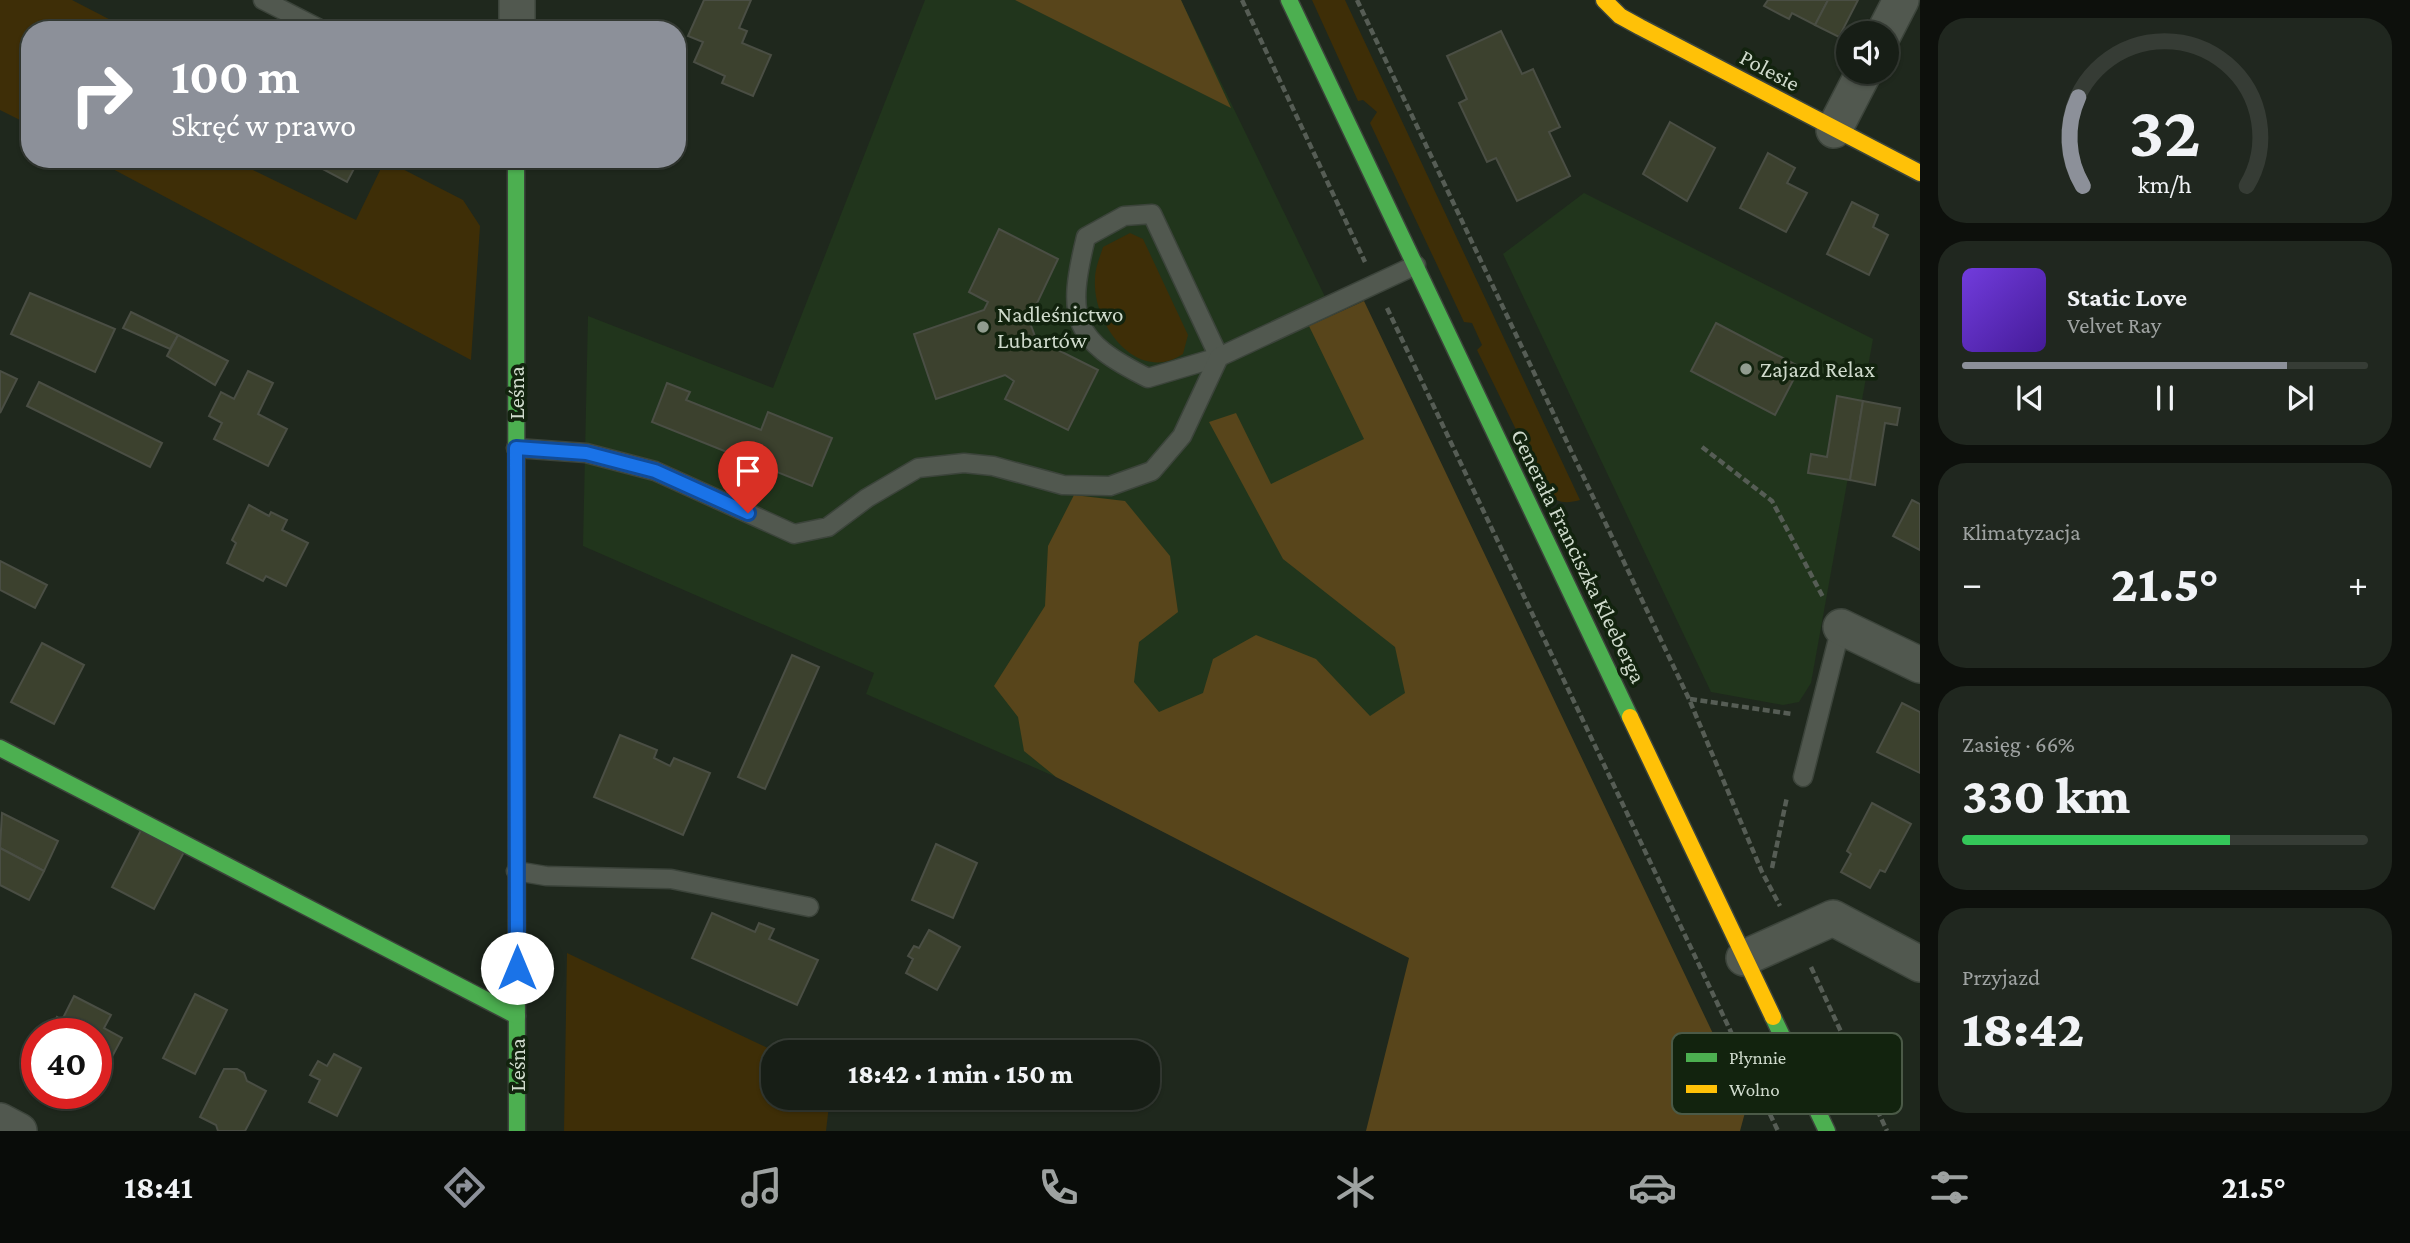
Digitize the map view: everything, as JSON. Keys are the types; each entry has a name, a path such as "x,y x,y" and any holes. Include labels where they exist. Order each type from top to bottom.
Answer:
{"street":[{"path":"517,0 517,21"},
{"name":"Generała Franciszka Kleeberga","path":"1289,0 1780,1033"},
{"name":"Polesie","path":"1604,0 1620,16 1640,27 1920,173"},
{"path":"1890,21 1901,0"},
{"path":"1834,130 1858,84"},
{"name":"Leśna","path":"516,168 517,1131"},
{"path":"1841,626 1920,666"},
{"path":"0,748 517,1016"},
{"path":"1744,958 1833,918 1920,964"},
{"name":"Generała Franciszka Kleeberga","path":"1819,1114 1827,1131"},
{"path":"0,1121 19,1131"}],"lane":[{"path":"263,0 304,21"},
{"path":"1219,357 1152,214 1124,216 1086,237 1077,274 1075,308 1090,342 1116,362 1148,378 1219,357 1416,265"},
{"path":"516,448 586,453 655,471 794,534 828,527 867,498 918,467 964,463 993,466 1063,485 1110,486 1152,471 1182,436 1219,357"},
{"path":"1803,777 1841,626"},
{"path":"516,871 546,876 671,879 809,907"}],"path":[{"path":"1242,0 1731,1033"},
{"path":"1357,0 1689,699 1762,872 1796,935 1841,1033"},
{"path":"1702,447 1772,501 1803,564 1841,626"},
{"path":"1689,699 1818,718"},
{"path":"1772,868 1788,796 1803,777"},
{"path":"1770,1114 1778,1131"},
{"path":"1878,1114 1886,1131"}],"shaded area":[{"path":"0,0 72,0 113,21 21,21 21,120 0,110"},
{"name":"Nadleśnictwo Lubartów","path":"925,0 1181,0 1329,305 1532,744 1056,777 866,694 874,673 583,546 588,316 773,388"},
{"path":"1015,0 1181,0 1231,108"},
{"path":"1312,0 1345,0 1580,500 1562,502 1547,493 1477,350 1482,345 1472,323 1464,322 1370,123 1377,112 1363,100 1358,101"},
{"path":"111,168 249,168 356,220 381,168 401,168 463,200 480,226 471,360"},
{"path":"1584,193 1873,339 1811,683 1799,702 1783,705 1711,692 1503,254"},
{"path":"1130,233 1143,239 1188,335 1183,354 1166,362 1149,362 1134,356 1109,331 1101,314 1096,296 1095,275 1103,247"},
{"path":"1364,301 1713,1033 1672,1033 1672,1114 1745,1114 1740,1131 1366,1131 1409,958 1056,777 1024,751 1018,717 994,686 1045,606 1048,546 1074,495 1125,501 1170,556 1178,612 1139,642 1134,682 1159,712 1203,693 1213,659 1256,635 1316,659 1370,716 1405,693 1395,647 1283,559 1209,422 1236,413 1271,484 1364,439 1309,326"},
{"path":"567,953 761,1045 761,1110 828,1110 826,1131 564,1131"}],"building":[{"path":"704,0 751,0 739,28 747,31 742,43 771,55 753,96 722,83 725,76 694,62 703,42 688,36"},
{"path":"1768,0 1828,0 1815,25 1792,13 1789,19 1764,6"},
{"path":"1828,0 1858,0 1847,21 1836,21 1836,36 1815,25"},
{"path":"1501,31 1522,74 1533,69 1560,127 1549,132 1570,176 1517,201 1496,158 1487,162 1459,103 1467,99 1447,56"},
{"path":"1670,122 1715,148 1687,201 1643,174"},
{"path":"1768,153 1795,168 1787,183 1807,193 1786,232 1740,208"},
{"path":"321,168 354,168 347,182"},
{"path":"1852,202 1878,215 1873,227 1888,235 1869,275 1827,254"},
{"name":"Nadleśnictwo Lubartów","path":"999,229 1058,259 1029,320 1036,339 1098,370 1068,430 1005,399 1014,381 1005,375 936,399 914,334 984,310 988,302 969,292"},
{"path":"30,293 115,329 95,372 11,334"},
{"path":"131,312 178,335 170,349 123,328"},
{"name":"Zajazd Relax","path":"1716,323 1800,367 1775,415 1691,371"},
{"path":"178,335 228,361 215,385 167,356"},
{"path":"0,371 17,379 0,413"},
{"path":"248,371 273,383 258,414 287,429 268,466 214,439 222,423 209,416 221,392 234,399"},
{"path":"39,382 162,443 150,467 27,406"},
{"path":"667,383 690,392 686,400 761,430 768,412 832,438 812,486 652,422"},
{"path":"1837,396 1863,401 1850,480 1808,473 1811,454 1827,457"},
{"path":"1863,401 1900,408 1897,425 1885,423 1875,485 1850,480"},
{"path":"1912,500 1920,504 1920,550 1893,536"},
{"path":"249,505 269,516 271,512 287,520 282,530 308,543 286,586 266,576 263,581 227,563 236,543 232,540"},
{"path":"0,561 47,585 35,608 0,590"},
{"path":"42,643 84,665 54,724 11,702"},
{"path":"792,655 819,667 765,789 738,777"},
{"path":"1902,703 1920,712 1920,773 1877,752"},
{"path":"620,735 657,750 654,758 670,766 674,758 710,773 683,835 594,797"},
{"path":"1872,803 1911,824 1885,872 1880,870 1870,888 1841,872 1851,854 1847,851"},
{"path":"2,813 58,841 44,871 0,848"},
{"path":"141,830 184,852 154,909 112,887"},
{"path":"936,844 977,863 953,918 912,900"},
{"path":"0,848 44,871 29,900 0,885"},
{"path":"712,913 755,932 759,923 774,929 769,939 818,960 797,1005 692,958"},
{"path":"929,930 960,947 937,990 906,973 913,959 908,956 914,946 919,948"},
{"path":"195,994 227,1010 195,1074 163,1058"},
{"path":"74,996 111,1015 109,1018 63,1018"},
{"path":"112,1032 122,1038 112,1057"},
{"path":"334,1054 361,1068 337,1116 309,1102 320,1080 310,1075 318,1061 327,1066"},
{"path":"224,1069 237,1069 244,1073 247,1081 266,1091 245,1131 218,1131 216,1125 200,1117"}],"traffic: fast":[{"path":"1289,0 1630,717"},
{"path":"516,168 517,1131"},
{"path":"0,748 517,1016"},
{"path":"1773,1017 1781,1033"},
{"path":"1819,1114 1827,1131"}],"traffic: slow":[{"path":"1604,0 1620,16 1640,27 1920,173"},
{"path":"1630,717 1773,1017"}],"place":[{"name":"Nadleśnictwo Lubartów","path":"983,327"},
{"name":"Zajazd Relax","path":"1746,369"}],"route":[{"path":"517,968 516,448 586,453 655,471 748,513"}]}
